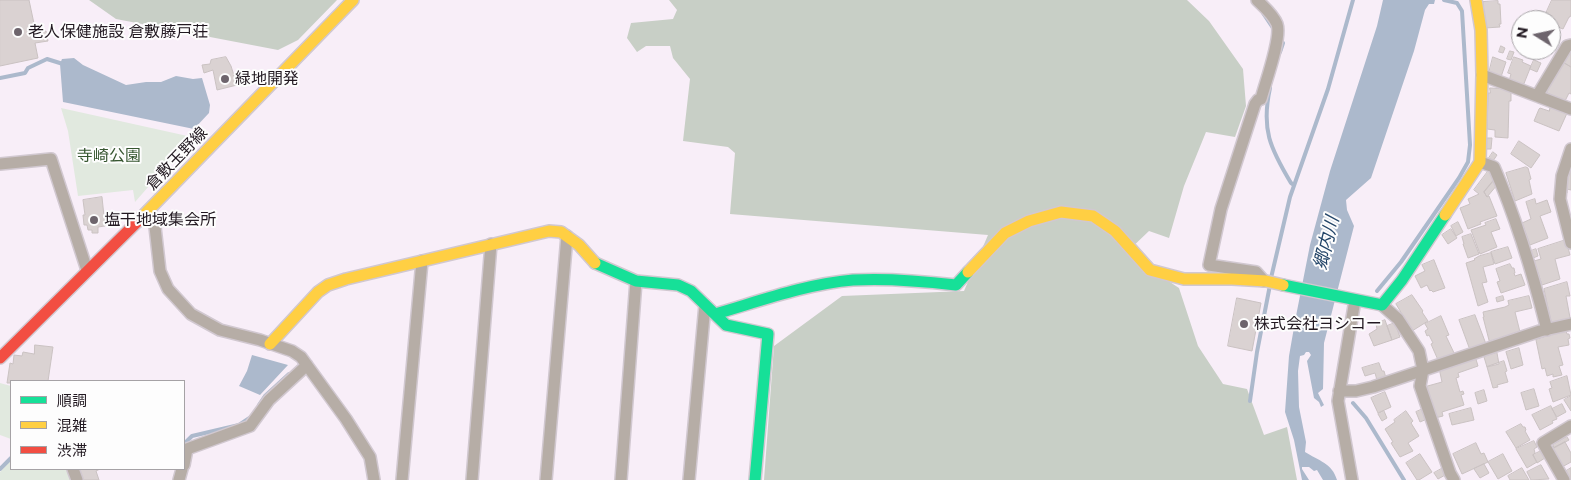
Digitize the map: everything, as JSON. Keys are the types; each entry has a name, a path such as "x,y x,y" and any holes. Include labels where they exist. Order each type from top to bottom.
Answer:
{"street":[{"name":"倉敷玉野線","path":"0,358 148,211 353,0"},
{"path":"1257,0 1276,22 1278,40 1261,99 1255,104 1221,209 1209,265 1256,272 1273,283"},
{"path":"1382,305 1402,280 1480,162 1481,30 1476,0"},
{"path":"1537,96 1567,46 1571,45"},
{"path":"1482,75 1571,109"},
{"path":"1571,149 1562,176 1560,199 1571,243"},
{"path":"0,164 51,159 87,270"},
{"path":"1480,162 1494,167 1511,208 1535,279 1547,330"},
{"path":"148,211 155,227 160,271 168,289 191,314 220,330 292,351 300,357 346,419 370,457 374,480"},
{"path":"715,314 820,285 859,280 904,279 956,285 1006,233 1029,221 1061,212 1093,216 1115,231 1150,270 1184,279 1232,279 1273,283 1382,305 1398,319 1419,352 1423,370 1420,386 1454,480"},
{"path":"270,344 318,292 328,285 491,244 549,231 561,232 579,245 596,264 636,281 678,286 691,291 726,325 768,334 755,480"},
{"path":"546,480 567,236"},
{"path":"472,480 491,244"},
{"path":"402,480 422,261"},
{"path":"621,480 636,281"},
{"path":"1352,480 1338,401 1353,299"},
{"path":"689,480 705,305"},
{"path":"1340,391 1356,391 1374,387 1547,330 1571,324"},
{"path":"185,460 187,449 250,426 269,400 307,365"},
{"path":"1564,480 1543,443 1570,428"}],"green space":[{"name":"寺崎公園","path":"61,108 192,137 135,202 133,190 78,196 68,131"},
{"path":"0,383 10,386 10,439 0,435"},
{"path":"10,461 10,470 69,470 73,480 0,480 0,472"}],"shaded area":[{"path":"89,0 337,0 298,40 278,50 116,19"},
{"path":"669,0 1187,0 1209,21 1243,69 1246,106 1235,137 1206,132 1184,186 1169,238 1149,231 1126,253 1179,288 1198,346 1223,384 1247,389 1264,435 1287,427 1297,480 764,480 774,346 842,296 964,291 988,235 730,214 735,153 728,147 683,141 690,79 673,58 670,46 646,46 637,52 627,38 631,23 673,19 677,10"}],"water":[{"name":"郷内川","path":"1383,0 1435,0 1434,4 1429,4 1425,10 1414,51 1371,178 1346,200 1347,210 1354,226 1324,343 1323,389 1318,393 1324,405 1321,407 1314,398 1307,361 1311,355 1309,352 1306,352 1300,356 1298,371 1299,407 1306,442 1305,452 1328,466 1335,474 1337,480 1323,480 1317,470 1314,471 1309,467 1302,467 1309,480 1302,480 1294,440 1285,412 1289,356 1310,245 1330,171 1377,26"},
{"path":"74,58 83,65 126,85 161,82 176,76 193,79 202,78 210,105 209,113 194,129 63,102 60,64 62,59"},
{"path":"252,355 288,365 260,395 239,386 247,371"}],"building":[{"name":"老人保健施設 倉敷藤戸荘","path":"0,0 29,0 36,33 46,31 48,41 35,43 38,58 0,66"},
{"path":"1552,0 1571,0 1571,15 1563,29 1561,28 1561,10 1548,10"},
{"path":"1498,1 1498,4 1500,4 1500,27 1485,28 1483,2"},
{"path":"1501,46 1505,48 1503,53 1499,52"},
{"path":"1510,51 1511,51 1511,60 1507,59"},
{"path":"1571,51 1571,67 1564,63"},
{"name":"緑地開発","path":"226,57 237,85 217,90 213,70 204,73 202,65 210,64 211,60"},
{"path":"1493,57 1506,62 1501,77 1489,73"},
{"path":"1513,60 1523,60 1522,62 1531,66 1523,86 1509,81 1511,74 1508,73"},
{"path":"1534,60 1541,63 1537,72 1530,69"},
{"path":"1563,62 1571,67 1571,94 1569,93 1564,103 1546,92"},
{"path":"1490,88 1511,90 1508,138 1495,137 1495,130 1487,129 1488,93 1490,93"},
{"path":"1551,104 1568,111 1559,131 1534,121 1540,108 1549,111"},
{"path":"1486,138 1492,138 1491,149 1485,149"},
{"path":"1519,141 1540,155 1531,168 1511,154"},
{"path":"1493,152 1497,155 1493,161 1489,158"},
{"path":"1526,167 1531,179 1529,180 1532,194 1515,201 1506,173"},
{"path":"1567,167 1571,167 1571,190 1567,189 1567,193 1563,193"},
{"path":"1489,170 1494,180 1484,192 1487,197 1489,196 1497,216 1468,229 1460,208 1470,204 1468,199 1479,194 1474,190"},
{"path":"1494,180 1497,185 1487,197 1484,192"},
{"name":"塩干地域集会所","path":"102,197 105,226 98,227 98,233 92,233 92,230 88,230 87,225 84,225 83,200"},
{"path":"1535,199 1536,204 1547,200 1551,212 1540,216 1548,238 1530,245 1522,223 1531,219 1526,202"},
{"path":"1496,219 1500,229 1491,232 1497,247 1480,254 1471,230"},
{"path":"1458,222 1463,232 1456,236 1451,226"},
{"path":"1451,229 1457,238 1448,244 1442,235"},
{"path":"1471,234 1479,254 1468,258 1462,237"},
{"path":"1566,240 1570,255 1555,259 1560,279 1542,285 1534,261 1541,259 1538,249"},
{"path":"1508,247 1512,258 1495,264 1491,252"},
{"path":"1536,249 1538,256 1533,258 1531,251"},
{"path":"1491,253 1494,264 1483,267 1487,282 1482,283 1488,302 1478,306 1466,263 1475,260 1479,256"},
{"path":"1434,260 1445,288 1433,292 1430,291 1427,285 1421,288 1415,276 1425,271 1422,265"},
{"path":"1510,264 1514,268 1515,276 1521,274 1525,285 1501,293 1497,282 1500,281 1496,269"},
{"path":"1567,282 1570,296 1566,296 1571,323 1552,327 1544,289"},
{"path":"1412,295 1428,321 1412,331 1396,304"},
{"path":"1503,296 1504,300 1497,302 1496,298"},
{"path":"1529,296 1532,308 1515,312 1520,332 1502,337 1503,340 1490,344 1483,312 1505,307 1509,305 1508,301"},
{"name":"株式会社ヨシコー","path":"1237,298 1261,303 1252,351 1228,346"},
{"path":"1475,315 1486,344 1470,350 1459,320"},
{"path":"1441,316 1449,335 1446,336 1455,355 1438,360 1431,344 1433,343 1425,331 1428,329 1425,324"},
{"path":"1385,320 1392,340 1374,346 1369,334 1377,329 1376,324"},
{"path":"1395,323 1400,337 1392,340 1387,326"},
{"path":"1566,331 1570,338 1568,339 1569,345 1558,347 1563,365 1559,366 1562,375 1553,377 1553,374 1547,376 1545,368 1542,369 1536,340"},
{"path":"35,345 53,347 48,380 10,380 10,383 7,383 10,363 13,364 14,355 22,356 23,352 34,354"},
{"path":"1519,348 1523,365 1511,369 1506,352"},
{"path":"1497,353 1499,364 1487,367 1484,357"},
{"path":"1475,356 1478,366 1458,373 1459,377 1456,378 1460,392 1463,391 1464,394 1461,395 1464,405 1442,412 1443,416 1435,418 1424,387 1442,382 1439,368"},
{"path":"1504,361 1508,382 1493,388 1487,367"},
{"path":"1379,363 1386,378 1377,380 1375,373 1365,376 1362,368"},
{"path":"1567,376 1571,395 1553,402 1549,389 1552,388 1550,382"},
{"path":"1534,389 1539,406 1526,410 1521,393"},
{"path":"1484,390 1487,401 1478,404 1475,393"},
{"path":"1385,392 1391,407 1378,413 1371,398"},
{"path":"1571,396 1571,411 1564,400"},
{"path":"1562,404 1566,412 1557,417 1552,409"},
{"path":"1551,406 1557,419 1540,430 1532,415"},
{"path":"1471,408 1474,420 1452,425 1449,414"},
{"path":"1423,409 1427,419 1420,422 1416,412"},
{"path":"1384,411 1387,418 1382,421 1378,414"},
{"path":"1406,411 1413,421 1411,423 1419,436 1408,443 1413,451 1400,457 1385,429"},
{"path":"1521,424 1525,427 1530,440 1516,448 1506,432"},
{"path":"1567,437 1569,440 1554,448 1553,445"},
{"path":"1534,441 1537,447 1534,449 1535,453 1533,455 1537,462 1527,468 1516,449"},
{"path":"1565,442 1571,453 1571,462 1562,467 1552,449"},
{"path":"1476,443 1481,454 1484,453 1488,462 1462,474 1453,454"},
{"path":"1541,451 1545,458 1537,463 1533,455"},
{"path":"1420,454 1432,472 1417,480 1406,463"},
{"path":"1503,454 1512,471 1498,479 1488,462"},
{"path":"1484,464 1489,473 1480,478 1474,469"},
{"path":"1541,465 1549,479 1531,480 1527,472"},
{"path":"1443,468 1447,474 1438,479 1434,473"},
{"path":"1522,468 1529,480 1510,480 1508,476"},
{"path":"1571,468 1571,480 1567,480 1563,473"},
{"path":"75,470 98,470 96,471 99,480 78,480"}],"waterway":[{"path":"1271,278 1290,197 1328,89 1353,0"},
{"path":"1377,291 1401,262 1468,162 1470,145 1462,11 1457,3 1444,0"},
{"path":"1263,13 1273,28"},
{"path":"1280,52 1283,43 1281,41"},
{"path":"0,78 25,73 28,68 47,59 63,64"},
{"path":"1270,88 1267,102 1269,138 1278,159 1291,183 1294,185"},
{"path":"1250,401 1270,285"},
{"path":"259,405 265,396 289,374"},
{"path":"1353,403 1366,418 1404,480"},
{"path":"185,443 192,436 239,425 251,417"},
{"path":"0,469 10,459"}],"traffic: fast":[{"path":"1283,285 1382,305 1402,280 1445,215"},
{"path":"595,263 636,281 678,285 691,291 726,325 768,334 755,480"},
{"path":"715,314 783,294 835,282 866,279 956,285 968,272"}],"traffic: slow":[{"path":"137,222 353,0"},
{"path":"1445,215 1480,162 1481,30 1476,0"},
{"path":"968,272 1005,233 1029,221 1061,212 1093,216 1115,231 1150,270 1184,279 1266,281 1283,285"},
{"path":"270,344 318,292 328,285 346,279 549,231 561,232 579,245 595,263"}],"traffic: jam":[{"path":"0,358 137,222"}],"place":[{"name":"老人保健施設 倉敷藤戸荘","path":"18,32"},
{"name":"緑地開発","path":"225,79"},
{"name":"塩干地域集会所","path":"94,220"},
{"name":"株式会社ヨシコー","path":"1244,324"}]}
